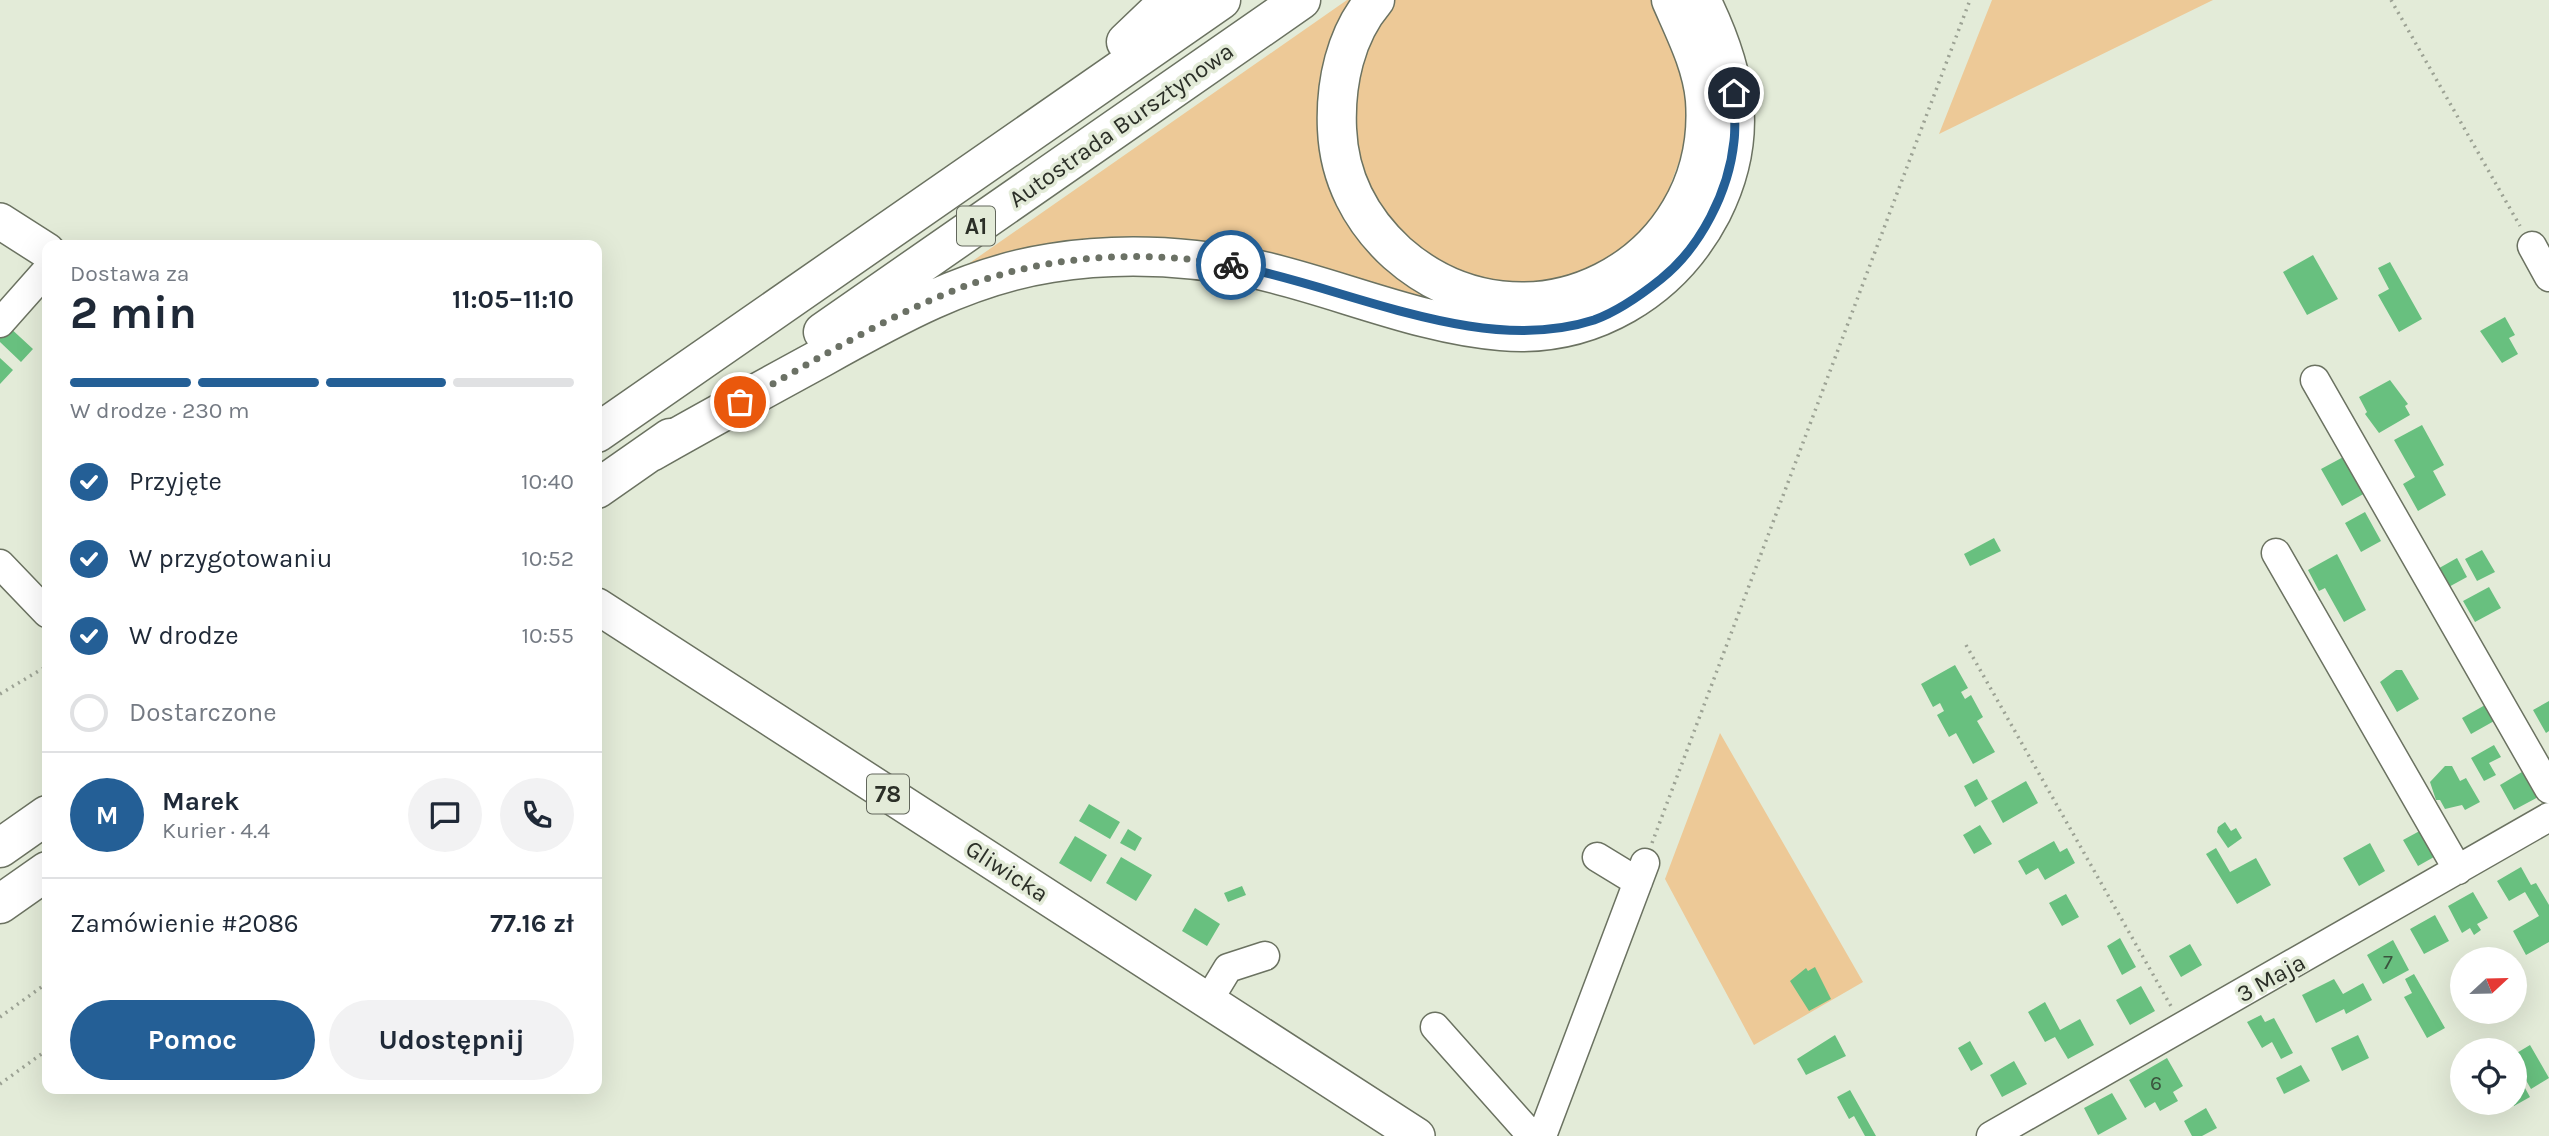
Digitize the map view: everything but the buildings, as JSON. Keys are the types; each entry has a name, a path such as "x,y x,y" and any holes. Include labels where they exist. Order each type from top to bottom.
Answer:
{"highway":[{"path":"1018,140 1170,0"},
{"name":"Autostrada Bursztynowa","path":"602,430 1221,0"},
{"name":"Autostrada Bursztynowa","path":"602,486 1301,0"},
{"path":"1374,0 1344,55 1336,102 1338,154 1355,202 1382,240 1419,272 1463,294 1506,303 1545,302 1585,290 1619,273 1652,247 1678,214 1695,180 1704,140 1705,99 1695,54 1671,0"},
{"path":"650,452 899,315 955,290 1051,263 1120,256 1191,258 1259,271 1454,324 1503,332 1550,330 1595,319 1635,300 1674,269 1700,235 1724,189 1734,142 1734,93 1723,44 1701,0"},
{"path":"0,848 42,819"},
{"path":"0,904 42,875"}],"main road":[{"path":"0,221 42,248"},
{"name":"Gliwicka","path":"602,609 1417,1136"}],"street":[{"path":"2532,246 2549,277"},
{"path":"0,323 42,276"},
{"path":"2315,380 2549,789"},
{"path":"2276,553 2458,870"},
{"path":"0,564 42,608"},
{"name":"3 Maja","path":"1991,1136 2549,817"},
{"path":"1542,1136 1641,872 1597,857"},
{"path":"1208,1001 1228,968 1265,956"},
{"path":"1434,1027 1532,1136"}],"path":[{"path":"1641,872 1970,0"},
{"path":"2391,0 2532,246"},
{"path":"1966,645 2183,1027"},
{"path":"0,694 42,669"},
{"path":"0,1017 42,988"},
{"path":"0,1084 42,1054"}],"shaded area":[{"path":"1347,0 1364,0 1356,11 1354,219 1526,312 1712,186 1519,320 1290,268 961,269"},
{"path":"1389,0 1657,0 1666,17 1693,124 1655,226 1577,280 1483,285 1402,243 1355,167 1350,89"},
{"path":"1992,0 2213,0 1939,134"},
{"path":"1720,733 1863,982 1754,1045 1665,879"}],"way so far":[{"path":"740,402 899,315 944,294 998,275 1051,263 1120,256 1191,258 1231,265"}],"route":[{"path":"1231,265 1350,294 1454,324 1503,332 1550,330 1595,319 1635,300 1674,269 1700,235 1724,189 1734,142 1734,93"}]}
